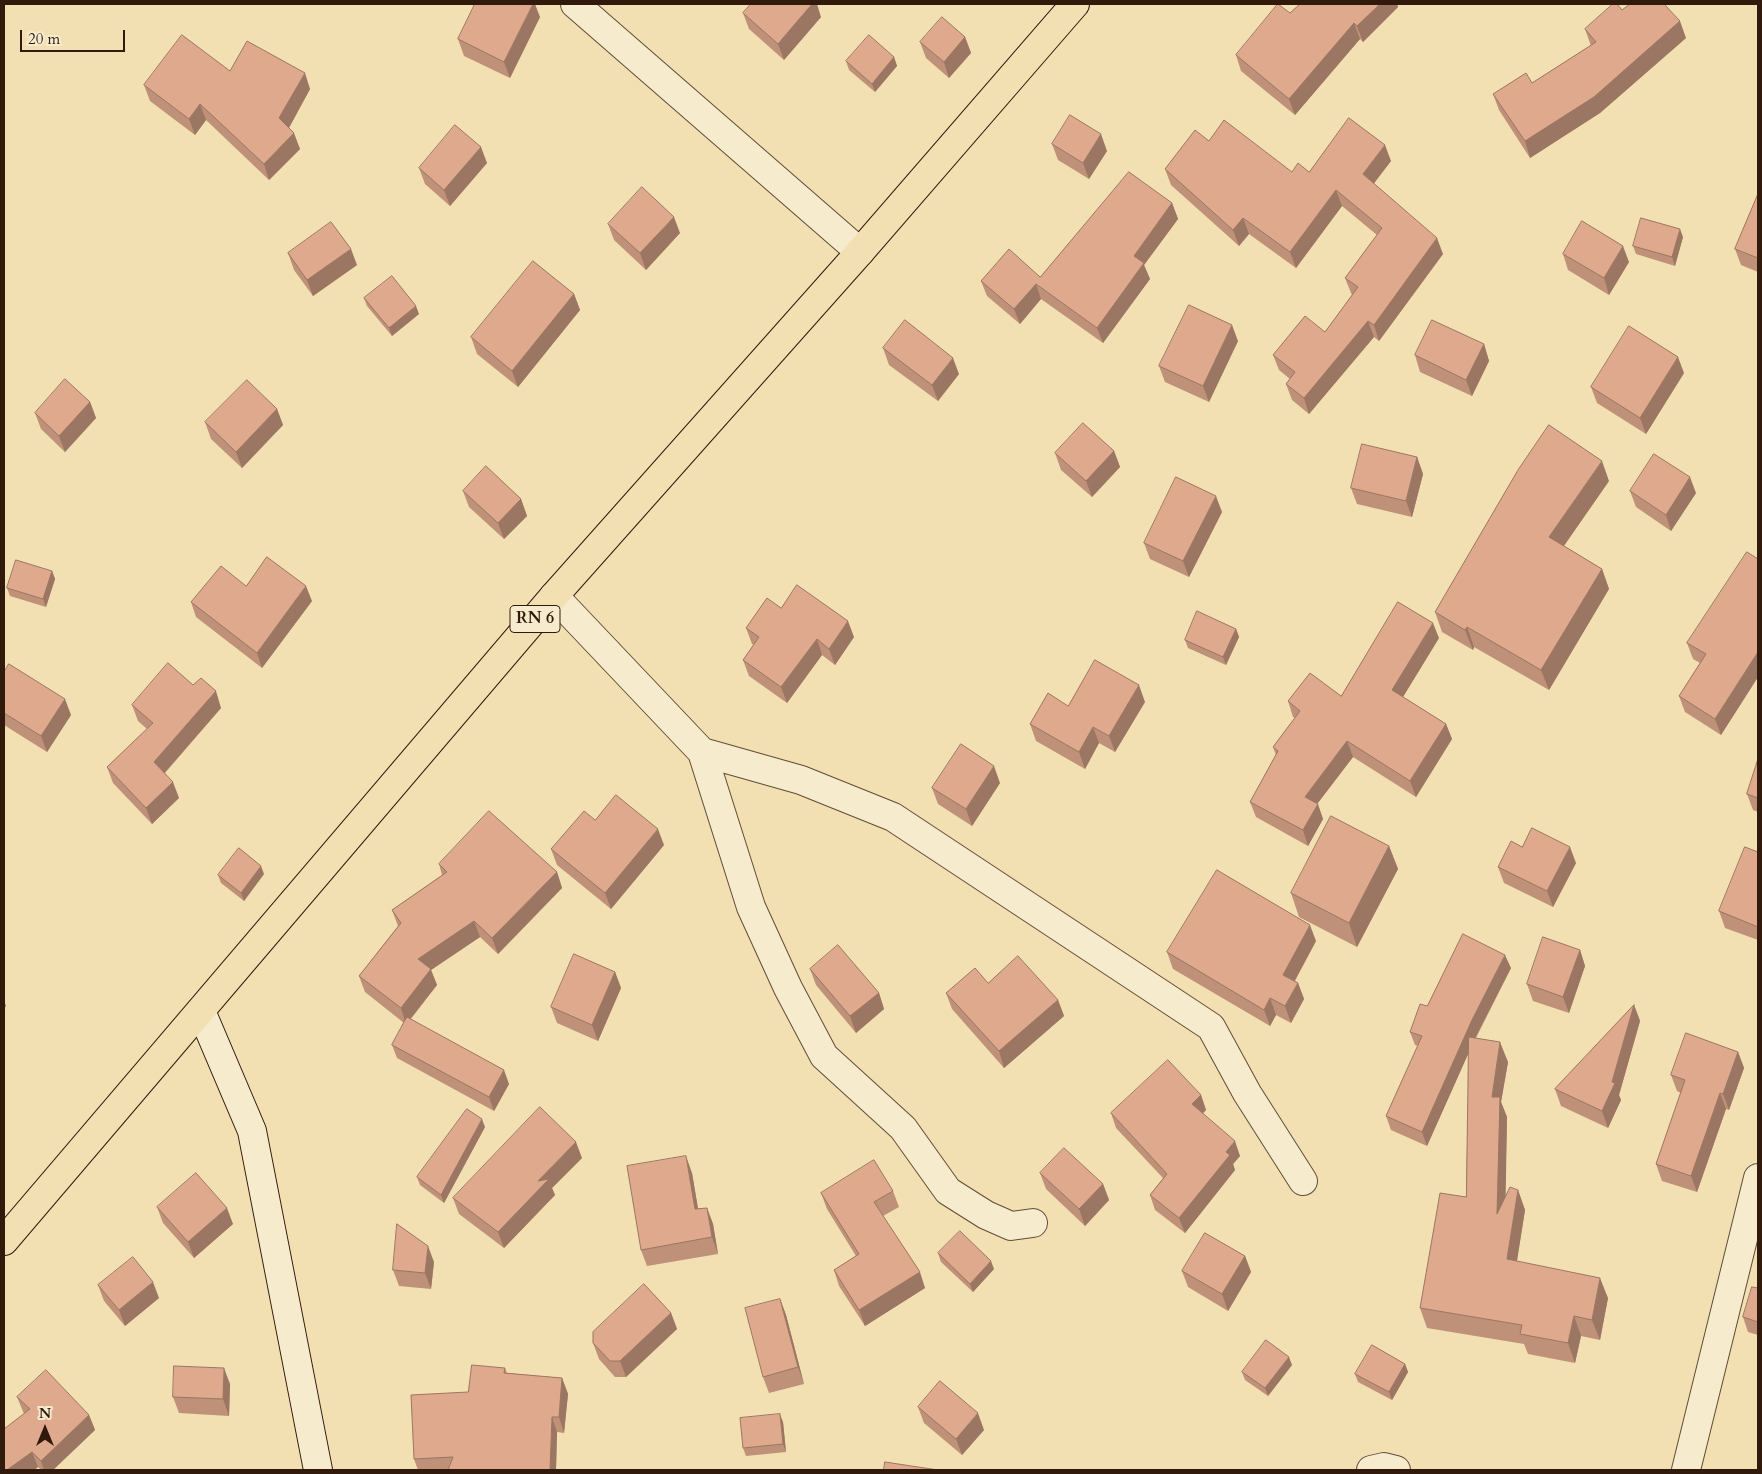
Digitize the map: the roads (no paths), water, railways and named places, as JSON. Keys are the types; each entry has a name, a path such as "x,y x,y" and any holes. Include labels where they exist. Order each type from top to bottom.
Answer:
{"main road":[{"name":"RN 6","path":"4,1241 554,596 860,252 1074,4"}],"street":[{"path":"575,4 860,252"},
{"path":"554,596 702,752 751,907 788,988 824,1056 903,1128 948,1191 986,1215 1012,1226 1032,1223"},
{"path":"702,752 801,780 893,817 1211,1027 1247,1093 1303,1181"},
{"path":"201,1011 252,1130 318,1470"},
{"path":"1686,1470 1758,1178"},
{"path":"1371,1470 1384,1467 1396,1470"}]}
